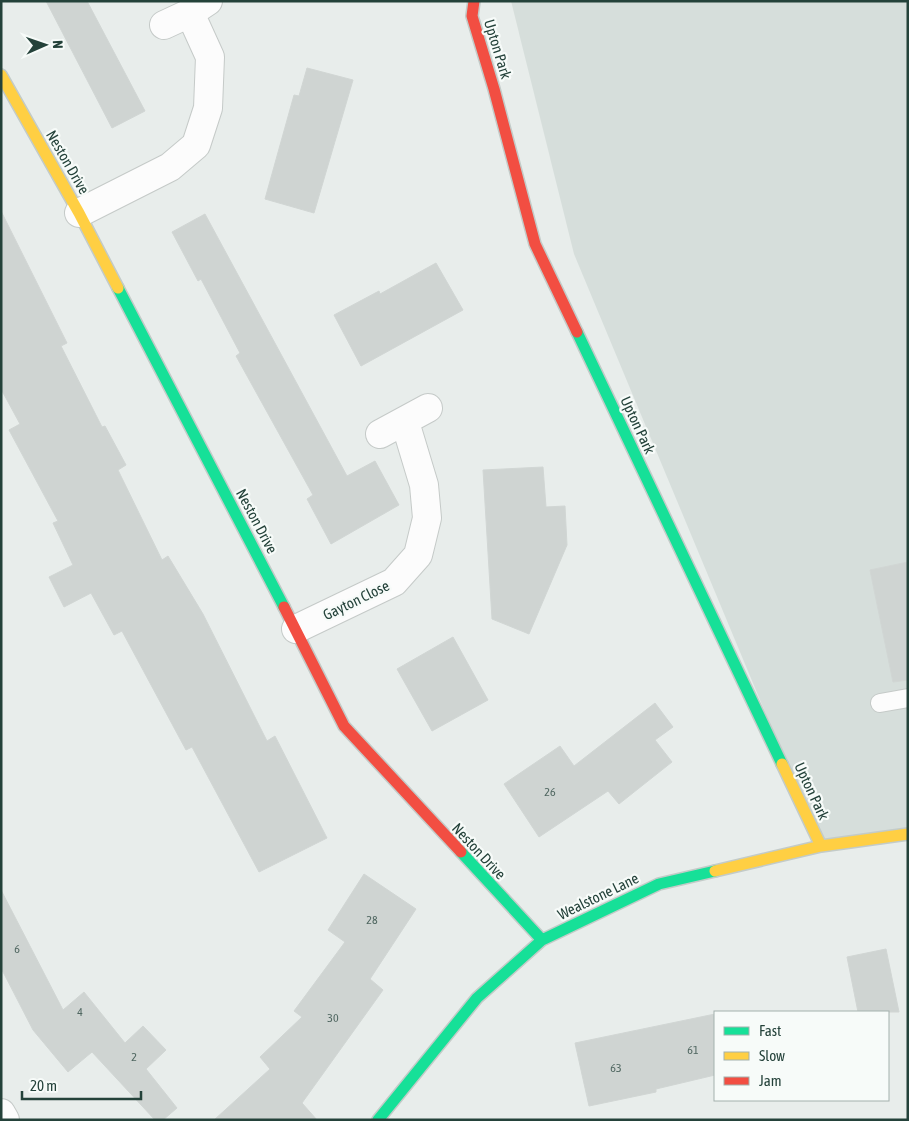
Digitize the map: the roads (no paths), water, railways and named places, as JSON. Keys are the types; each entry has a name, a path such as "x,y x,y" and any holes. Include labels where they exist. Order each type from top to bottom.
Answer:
{"street":[{"name":"Upton Park","path":"474,1 472,16 494,89 535,244 821,846"},
{"path":"79,213 170,167 196,145 208,108 210,57 199,7 164,25"},
{"name":"Neston Drive","path":"1,75 79,213 296,628 344,726 542,940"},
{"path":"380,434 428,408"},
{"name":"Gayton Close","path":"296,628 394,582 418,555 427,518 424,485 405,422"},
{"name":"Wealstone Lane","path":"378,1120 477,998 542,940 659,884 821,846 908,834"},
{"path":"1,1113 5,1120"}],"lane":[{"path":"880,703 908,698"}]}
